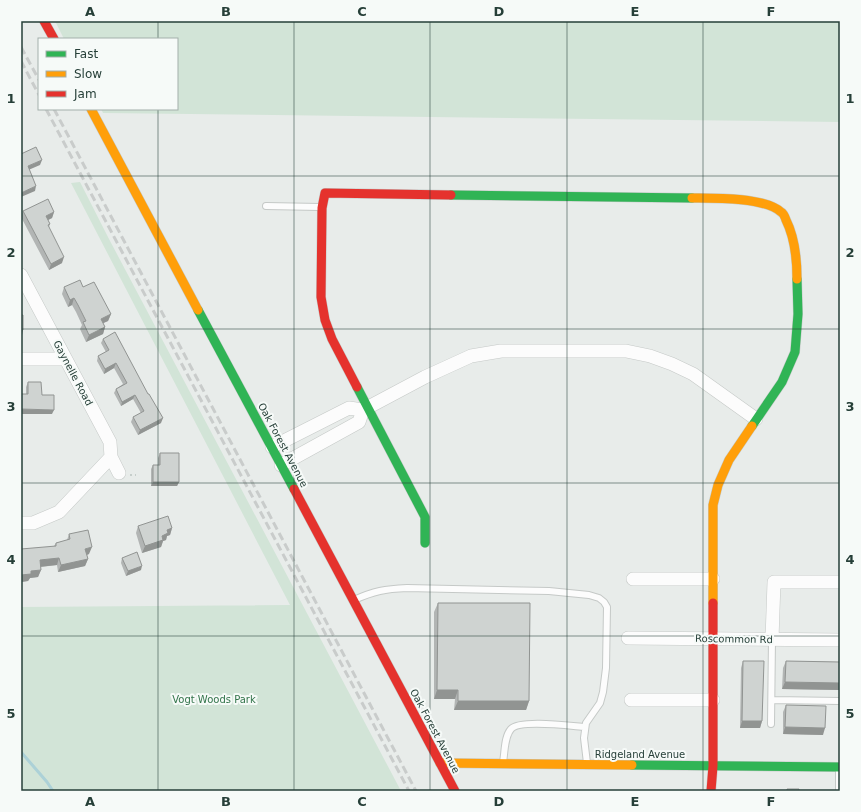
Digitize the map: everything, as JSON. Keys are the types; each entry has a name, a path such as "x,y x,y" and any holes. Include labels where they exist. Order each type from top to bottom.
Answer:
{"street":[{"path":"44,21 53,38"},
{"name":"Oak Forest Avenue","path":"92,110 455,791"},
{"path":"425,543 425,517 365,408 325,320 321,297 322,208 325,193 717,198 762,202 782,212 792,232 797,263 798,314 795,352 782,382 729,460 718,485 714,505 713,766 711,791"},
{"name":"Gaynelle Road","path":"21,275 110,442 111,457 119,473"},
{"path":"272,447 349,408 365,408 425,377 471,356 501,351 626,351 650,356 672,364 692,374 756,419"},
{"path":"21,359 65,359"},
{"path":"281,465 359,422 365,408"},
{"path":"21,523 33,523 59,512 111,457"},
{"path":"633,579 713,579"},
{"path":"772,639 774,582 840,582"},
{"name":"Roscommon Rd","path":"628,638 840,640"},
{"path":"632,700 713,700"},
{"name":"Ridgeland Avenue","path":"440,763 840,767"}],"lane":[{"path":"266,206 322,208"},
{"path":"353,600 371,592 407,588 549,591 589,595 599,598 604,602 606,607 606,668 600,704 586,723 585,727 584,738 587,765"},
{"path":"771,724 772,639"},
{"path":"772,700 840,701"},
{"path":"503,764 506,741 510,731 518,725 536,724 585,727"},
{"path":"839,791 840,767"}],"green space":[{"path":"55,21 840,21 840,122 103,113 102,110 178,110 178,38 64,38"},
{"name":"Vogt Woods Park","path":"80,182 401,791 21,791 21,607 290,605 71,183"}],"building":[{"path":"36,147 42,160 28,166 36,186 21,193 21,154"},
{"path":"48,199 54,212 46,216 50,224 48,225 64,257 51,264 23,211"},
{"path":"80,280 83,287 94,282 111,314 101,319 105,327 89,335 83,322 86,321 78,305 74,298 70,300 64,287"},
{"path":"21,315 23,315 23,330 21,330"},
{"path":"115,332 148,394 163,418 140,430 133,417 144,411 135,395 122,402 116,389 127,383 116,363 105,369 98,356 109,350 103,339"},
{"path":"28,382 41,382 42,395 54,395 54,410 21,409 21,394 28,394"},
{"path":"160,453 179,453 179,482 153,482 153,465 160,465"},
{"path":"168,516 172,528 167,530 168,533 162,536 163,540 145,546 138,526"},
{"path":"88,530 92,547 85,549 88,559 61,565 59,558 40,560 41,570 31,571 31,574 21,575 21,549 56,546 56,543 70,539 69,534"},
{"path":"137,552 142,566 128,571 122,558"},
{"path":"438,603 530,603 529,701 458,701 458,690 437,690"},
{"path":"743,661 764,661 762,721 742,721"},
{"path":"786,661 840,662 840,683 785,682"},
{"path":"786,705 826,706 825,728 785,727"},
{"path":"787,789 799,789 799,791 787,791"}],"waterway":[{"path":"21,752 53,791"}],"railway":[{"path":"21,47 38,78"},
{"path":"21,61 38,93"},
{"path":"47,110 409,791"},
{"path":"55,110 416,791"}],"traffic: fast":[{"path":"451,195 692,198"},
{"path":"752,426 782,382 795,352 798,314 797,279"},
{"path":"198,310 294,489"},
{"path":"357,387 425,517 425,543"},
{"path":"632,765 840,767"}],"traffic: slow":[{"path":"92,110 198,310"},
{"path":"692,198 739,199 763,203 782,213 785,216 793,241 796,256 797,279"},
{"path":"713,603 713,505 718,485 729,460 752,426"},
{"path":"440,763 632,765"}],"traffic: jam":[{"path":"44,21 53,38"},
{"path":"357,387 332,339 325,320 321,297 322,208 325,193 451,195"},
{"path":"294,489 455,791"},
{"path":"711,791 713,766 713,603"}]}
